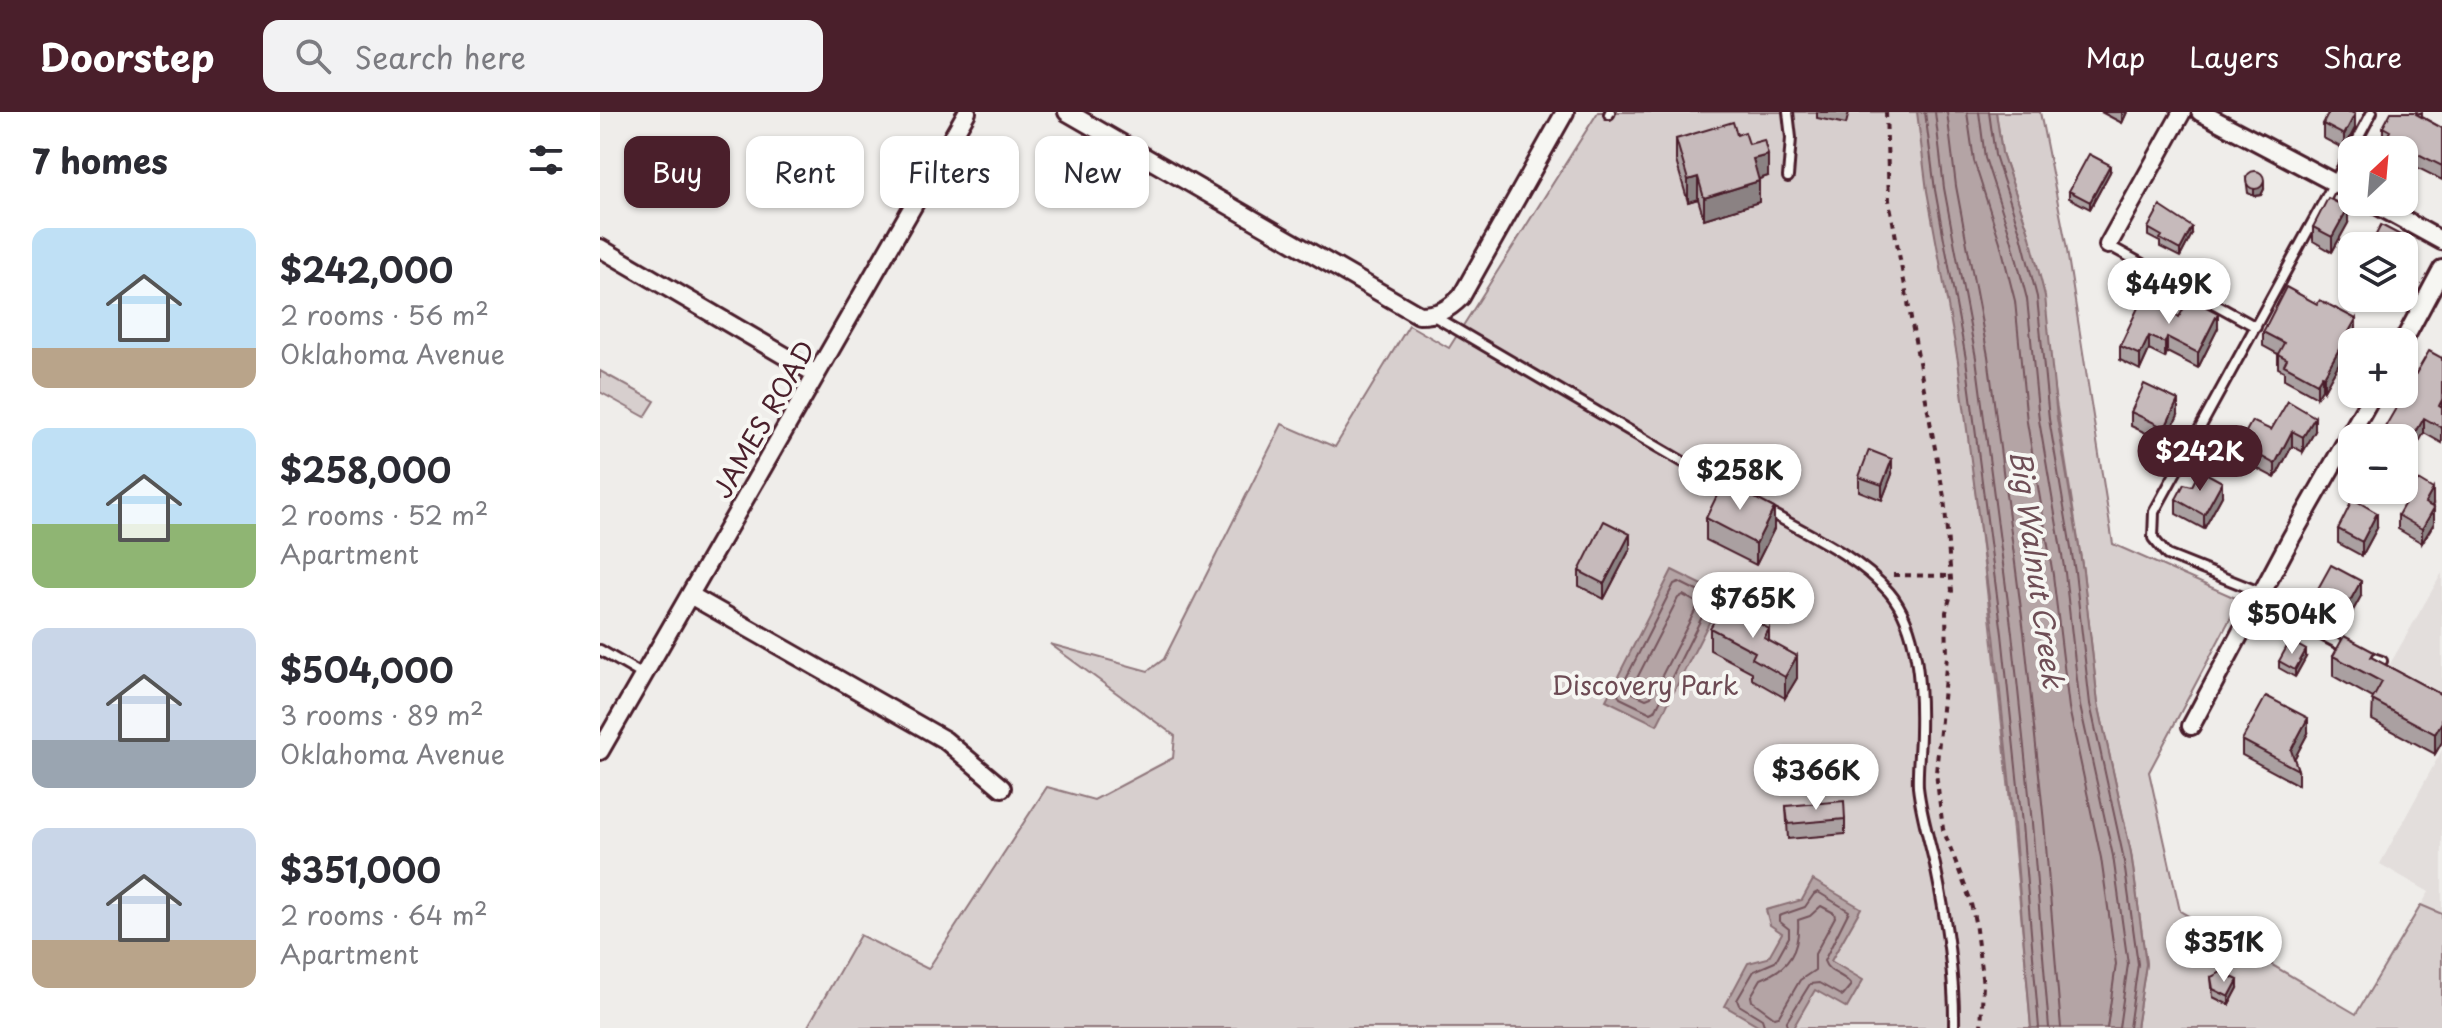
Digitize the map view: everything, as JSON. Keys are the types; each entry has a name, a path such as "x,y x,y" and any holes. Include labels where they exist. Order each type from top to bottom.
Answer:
{"street":[{"name":"JAMES ROAD","path":"600,751 967,112"},
{"path":"1067,112 1419,315 1431,315 1448,309 1461,297 1565,112"},
{"path":"2108,245 2182,112"},
{"path":"2200,112 2338,185"},
{"path":"2396,216 2442,241"},
{"path":"600,248 816,374"},
{"path":"2410,328 2442,269"},
{"path":"2191,726 2365,408"},
{"path":"690,595 945,740 1002,788"}],"lane":[{"path":"1788,112 1791,138 1788,177"},
{"path":"2359,136 2372,112"},
{"path":"2338,177 2154,512 2153,538 2167,555 2262,593 2288,617 2345,648 2382,661"},
{"path":"2108,245 2256,327"},
{"path":"1431,315 1741,495"},
{"path":"1755,503 1847,557 1871,575 1890,593 1903,616 1917,668 1920,728 1918,785 1945,914 1953,977 1954,1028"},
{"path":"600,650 643,676"}],"path":[{"path":"1886,112 1889,200 1938,463 1952,591 1946,612 1947,656 1936,773 1943,829 1970,899 1975,922 1983,985 1981,1028"},
{"path":"1871,575 1950,576"}],"shaded area":[{"path":"2442,573 2442,698 2386,671"},
{"path":"2442,750 2442,914 2421,905 2429,892 2380,864"}],"green space":[{"name":"Discovery Park","path":"1598,112 1930,112 1998,684 2031,1028 807,1028 860,935 928,969 1047,787 1094,800 1173,758 1175,736 1050,644 1148,671 1164,659 1282,424 1335,447 1409,325 1449,348"},
{"path":"1996,112 2040,112 2066,244 2113,544 2240,600 2149,772 2180,911 2356,1014 2421,905 2442,914 2442,1028 2136,1028 2146,964 2131,853 2098,703 2083,571 2029,233 2002,153"},
{"path":"600,371 655,401 645,417 600,392"}],"water":[{"name":"Big Walnut Creek","path":"1917,112 1996,112 2002,153 2029,233 2045,296 2057,418 2083,571 2098,703 2131,853 2146,964 2136,1028 2031,1028 1994,635 1958,361 1927,191"},
{"path":"1672,570 1723,595 1657,725 1606,700"},
{"path":"1813,880 1861,908 1831,961 1863,980 1847,1008 1815,990 1793,1028 1763,1028 1725,1006 1748,963 1768,958 1782,933 1770,925 1766,910 1802,900"}],"building":[{"path":"2329,112 2355,114 2344,135 2323,124"},
{"path":"2391,112 2417,112 2442,128 2442,166 2418,154 2418,136 2387,136 2390,131 2383,127"},
{"path":"1733,122 1737,135 1745,132 1749,144 1764,140 1768,155 1753,159 1759,181 1704,198 1698,177 1688,180 1676,139"},
{"path":"2089,154 2110,165 2090,202 2069,191"},
{"path":"2255,171 2264,180 2255,189 2246,180"},
{"path":"2328,198 2338,203 2338,216 2344,216 2332,237 2313,227"},
{"path":"2160,206 2192,227 2180,250 2148,228"},
{"path":"2381,225 2394,232 2377,232"},
{"path":"2286,287 2317,304 2320,300 2356,319 2351,328 2338,328 2338,351 2317,383 2284,365 2287,359 2278,354 2284,343 2263,332"},
{"path":"2189,298 2218,313 2198,353 2167,337 2165,343 2149,336 2140,355 2120,346 2142,299 2179,317"},
{"path":"2429,351 2442,358 2442,400 2439,406 2442,408 2442,428 2424,418 2418,428 2418,424 2387,424 2396,408 2418,408 2418,370"},
{"path":"2144,384 2178,400 2165,428 2131,412"},
{"path":"2288,401 2315,417 2303,437 2292,431 2275,464 2239,444 2252,421 2271,430"},
{"path":"1869,450 1892,459 1882,485 1859,477"},
{"path":"2200,470 2222,482 2204,515 2176,499 2184,484 2192,486"},
{"path":"2418,480 2433,489 2425,503 2434,508 2422,529 2398,515 2404,504 2418,504"},
{"path":"1740,481 1758,492 1755,498 1774,508 1756,544 1706,518 1723,483 1735,489"},
{"path":"2350,504 2362,504 2377,513 2362,542 2338,529"},
{"path":"1604,521 1630,534 1604,584 1579,571"},
{"path":"2331,565 2361,581 2345,610 2315,594"},
{"path":"1724,604 1769,629 1764,638 1797,656 1785,677 1752,658 1755,652 1710,628"},
{"path":"2344,636 2374,652 2371,657 2442,695 2442,722 2435,734 2372,700 2382,682 2333,656"},
{"path":"2290,641 2306,650 2295,670 2279,661"},
{"path":"2266,696 2308,718 2291,750 2298,770 2242,740"},
{"path":"1844,801 1845,819 1788,824 1786,806"},
{"path":"2221,972 2238,980 2229,997 2213,989 2211,977"}]}
